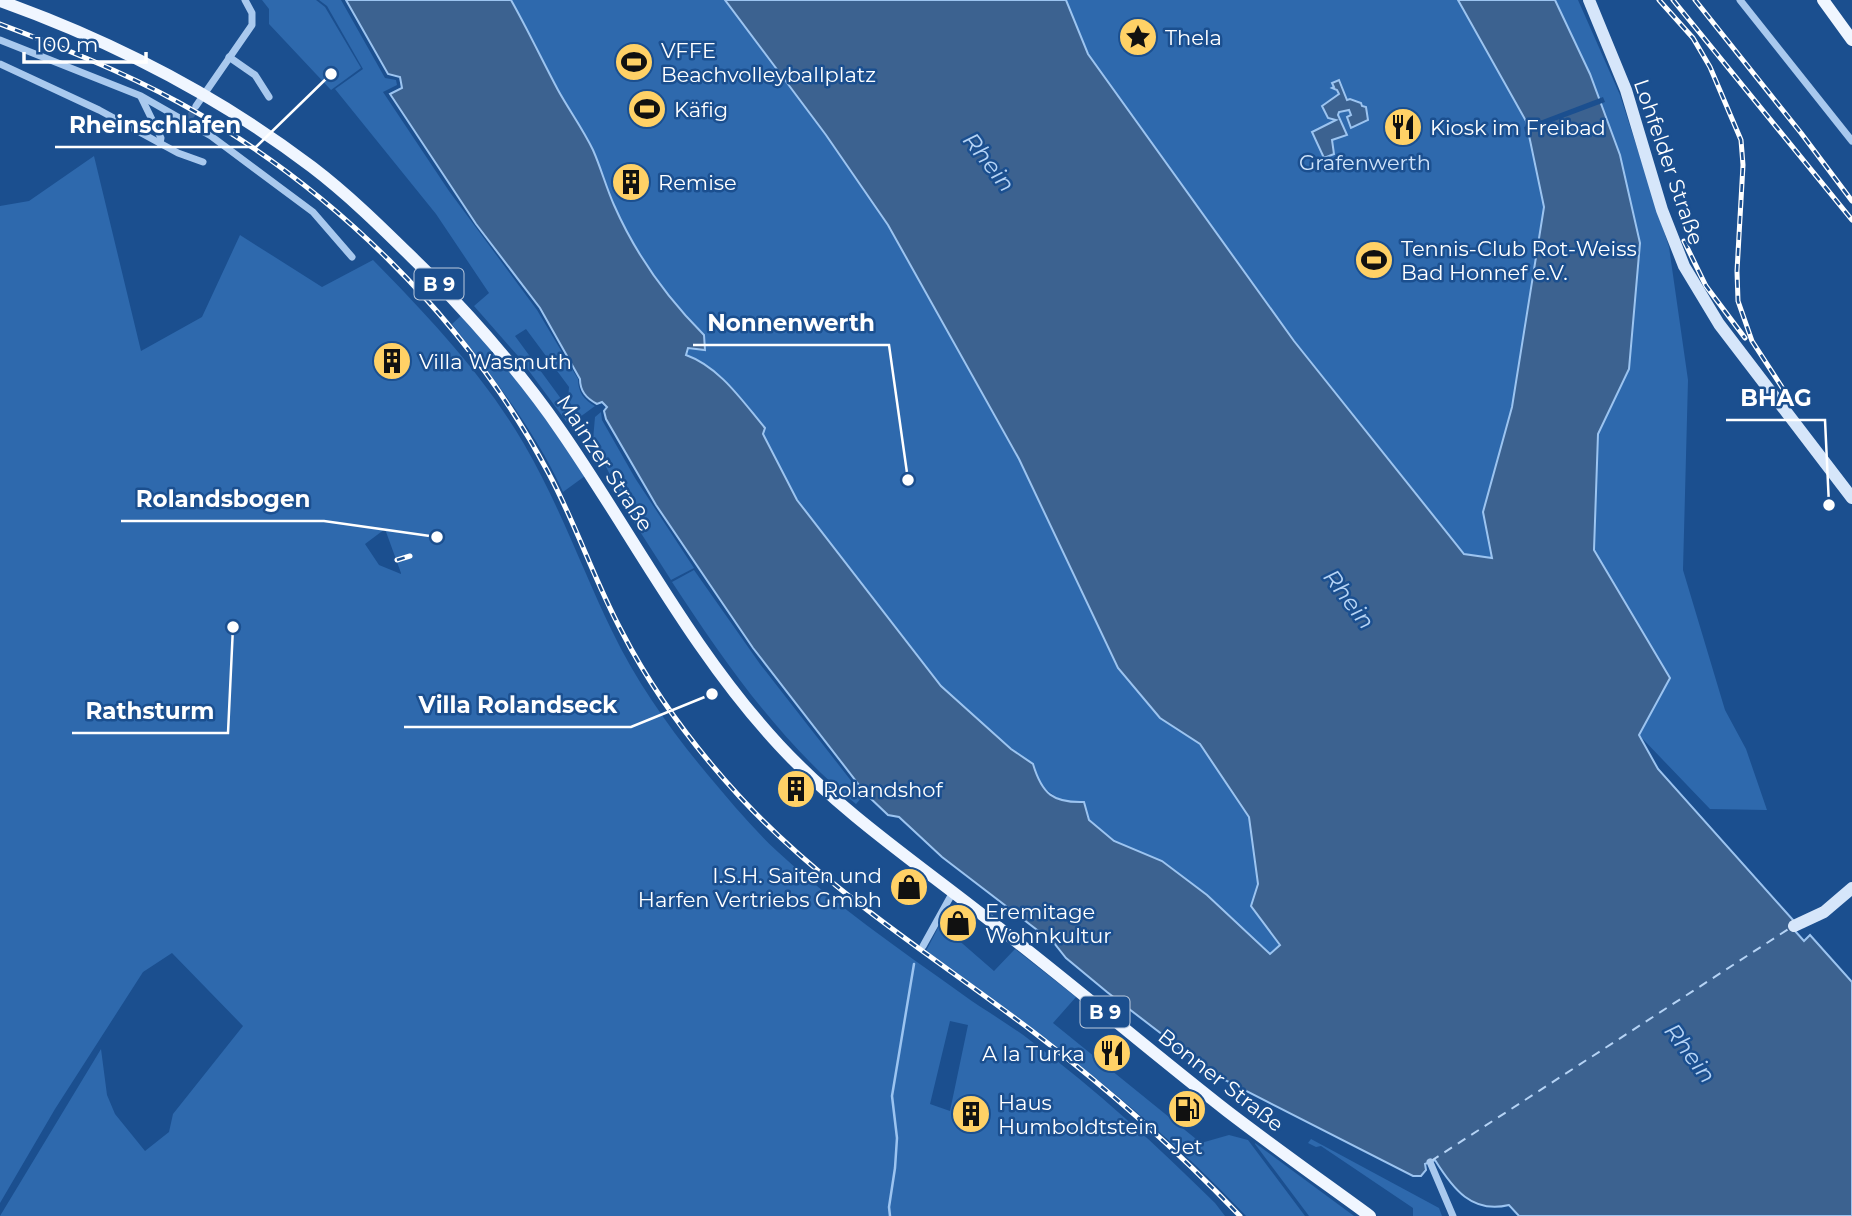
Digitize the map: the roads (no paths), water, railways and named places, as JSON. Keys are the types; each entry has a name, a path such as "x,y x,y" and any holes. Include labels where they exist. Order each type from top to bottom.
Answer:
{"main road":[{"path":"1823,0 1852,40"},
{"name":"Mainzer Straße","path":"4,1 88,34 204,94 313,168 353,201 479,326 509,360 546,408 699,642 757,720 795,762 842,806 953,892"},
{"name":"Bonner Straße","path":"953,892 1225,1109 1370,1216"}],"street":[{"path":"196,106 252,25 252,13 245,0"},
{"name":"Lohfelder Straße","path":"1589,0 1626,90 1662,210 1684,266 1719,324 1852,498"},
{"path":"1740,0 1852,141"},
{"path":"0,40 141,96 188,120 306,206 323,221 352,257"},
{"path":"229,58 255,75 269,97"},
{"path":"0,64 203,162"},
{"path":"141,96 161,138 160,143"},
{"path":"1794,926 1824,912 1852,888"},
{"path":"923,946 953,892"},
{"path":"1430,1162 1453,1216"}],"water":[{"name":"Rhein","path":"346,0 511,0 593,150 614,205 632,241 677,306 704,335 705,350 688,348 686,355 710,368 720,377 765,428 763,434 797,500 941,686 1011,749 1033,764 1040,783 1050,795 1064,801 1084,802 1089,820 1114,841 1162,861 1207,895 1270,954 1280,945 1251,906 1258,884 1249,817 1200,744 1160,718 1118,668 1019,459 888,225 826,135 725,0 1066,0 1088,54 1294,341 1464,554 1492,558 1483,512 1512,407 1544,207 1526,121 1458,0 1555,0 1590,74 1620,155 1640,243 1629,369 1598,434 1594,550 1670,678 1639,735 1658,769 1793,920 1795,931 1804,941 1810,935 1852,982 1852,1216 1519,1216 1509,1205 1484,1206 1465,1197 1449,1181 1435,1160 1425,1164 1426,1170 1421,1176 1413,1176 1215,1075 1107,992 1066,958 1054,943 942,857 899,817 888,815 866,794 753,648 656,505 606,419 604,411 607,407 602,402 597,404 584,394 580,379 540,308 476,224 390,94 402,88 400,77 388,74"},
{"path":"1339,80 1347,100 1366,107 1368,120 1351,128 1347,117 1351,115 1349,110 1339,112 1347,135 1332,140 1334,154 1324,158 1312,132 1336,120 1328,118 1322,106 1339,94 1332,88 1332,83"}],"waterway":[{"path":"890,1216 897,1138 892,1096 914,964"}],"tunnel":[{"path":"189,119 196,106"}],"railway":[{"path":"1659,0 1693,38 1710,67 1741,140 1743,165 1737,271 1738,301 1752,341 1789,398"},
{"path":"1673,0 1852,220"},
{"path":"1695,0 1852,201"},
{"path":"0,24 135,80 234,135 288,173 340,215 389,260 435,309 477,361 515,415 558,492 634,654 675,718 723,778 774,831 845,893 1036,1034 1116,1098 1192,1167 1240,1216"},
{"path":"1684,241 1706,286 1745,338"},
{"path":"397,560 410,556"}],"place":[{"name":"Thela","path":"1138,37"},
{"name":"VFFE Beachvolleyballplatz","path":"634,62"},
{"name":"Rheinschlafen","path":"331,74"},
{"name":"Käfig","path":"647,109"},
{"name":"Kiosk im Freibad","path":"1403,127"},
{"name":"Remise","path":"631,182"},
{"name":"Tennis-Club Rot-Weiss Bad Honnef e.V.","path":"1374,260"},
{"name":"Villa Wasmuth","path":"392,361"},
{"name":"Nonnenwerth","path":"908,480"},
{"name":"BHAG","path":"1829,505"},
{"name":"Rolandsbogen","path":"437,537"},
{"name":"Rathsturm","path":"233,627"},
{"name":"Villa Rolandseck","path":"712,694"},
{"name":"Rolandshof","path":"796,789"},
{"name":"I.S.H. Saiten und Harfen Vertriebs Gmbh","path":"909,887"},
{"name":"Eremitage Wohnkultur","path":"958,923"},
{"name":"A la Turka","path":"1112,1053"},
{"name":"Jet","path":"1187,1109"},
{"name":"Haus Humboldtstein","path":"971,1114"}],"park label":[{"name":"Grafenwerth","path":"1365,162"}]}
